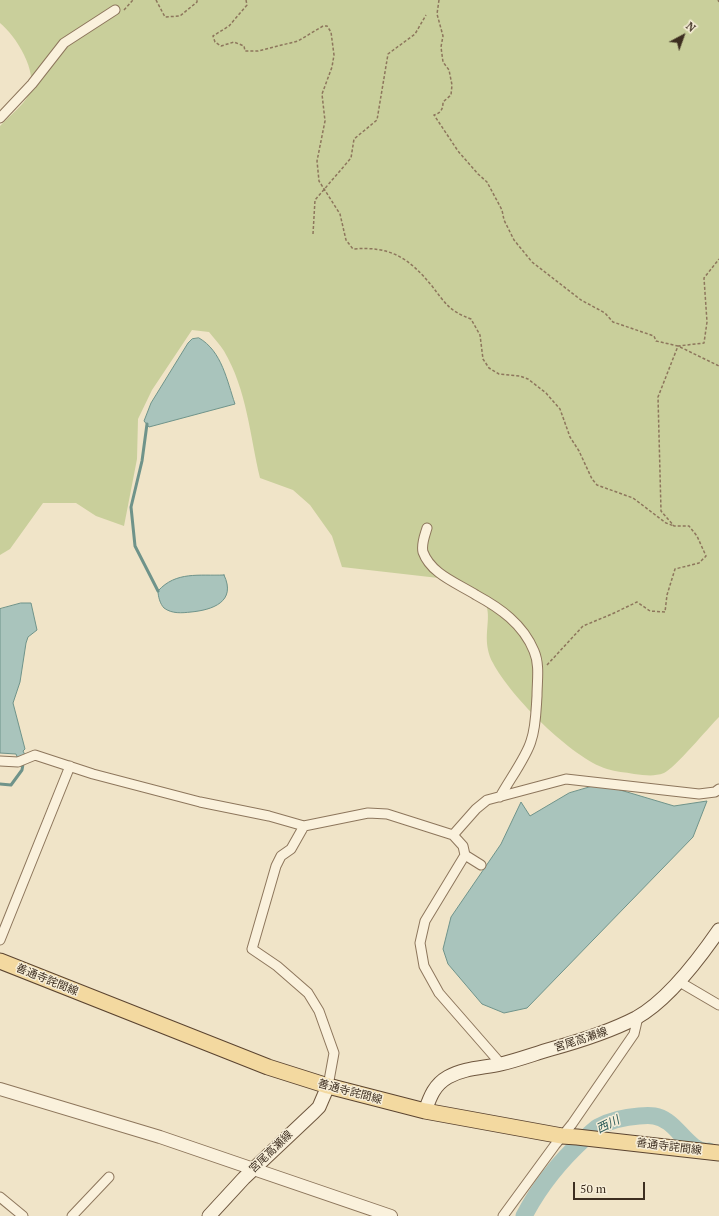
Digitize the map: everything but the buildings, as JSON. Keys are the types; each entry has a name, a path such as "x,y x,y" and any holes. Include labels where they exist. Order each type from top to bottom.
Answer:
{"main road":[{"name":"宮尾高瀬線","path":"426,1111 430,1095 436,1086 447,1078 460,1072 501,1064 607,1032 638,1017 665,995 719,930"},
{"name":"善通寺詫間線","path":"0,961 268,1067 328,1086 426,1111 562,1136 719,1153"},
{"name":"宮尾高瀬線","path":"209,1216 253,1170 319,1107 328,1086"}],"street":[{"path":"0,118 32,84 64,43 115,10"},
{"path":"427,528 422,546 429,563 447,579 476,595 514,621 525,634 534,652 539,674 537,708 531,741 500,797"},
{"path":"0,761 18,762 35,755 200,802 270,816 304,826 368,813 387,814 453,835 463,846 465,855 425,921 420,943 424,966 439,993 501,1064"},
{"path":"0,940 70,766"},
{"path":"453,835 476,809 487,800 566,779 699,794 715,792 719,789"},
{"path":"304,826 291,849 281,856 276,866 252,949 277,966 308,993 319,1011 334,1052 328,1086"},
{"path":"465,855 481,865"},
{"path":"678,981 719,1005"},
{"path":"503,1216 572,1124 634,1034 638,1017"},
{"path":"0,1089 160,1137 253,1170 392,1216"},
{"path":"72,1216 109,1177"},
{"path":"0,1197 23,1216"}],"path":[{"path":"115,10 124,10 134,0"},
{"path":"156,0 165,17 180,16 197,2 197,0"},
{"path":"246,0 247,6 233,22 213,36 215,42 221,46 234,42 244,46 245,51 258,51 298,41 323,26 327,26 331,32 334,55 322,94 325,121 317,161 319,181 340,214 346,240 353,249 376,249 391,251 398,255 429,283 456,314 471,319 480,334 483,359 489,368 499,374 524,378 546,393 560,409 570,437 597,485 633,498 666,523 674,526 689,526 697,536 706,556 699,563 675,569 667,595 665,612 650,611 637,602 583,626 539,674"},
{"path":"439,0 437,14 443,36 441,47 444,62 449,70 452,85 451,95 443,102 443,108 439,114 434,115 458,151 487,182 502,210 504,220 514,240 538,267 581,300 605,313 613,322 654,336 656,341 678,346 719,366"},
{"path":"313,234 315,200 351,158 354,139 376,120 388,54 415,34 426,15"},
{"path":"678,346 704,343 707,322 704,278 719,259"},
{"path":"674,526 661,510 658,397 678,346"}],"green space":[{"path":"0,0 719,0 719,717 669,770 656,775 649,775 607,769 593,763 577,752 543,724 513,692 501,677 493,663 488,650 487,607 482,598 473,589 456,580 342,567 332,536 310,505 293,490 260,478 247,413 238,381 224,351 209,332 192,330 152,390 138,419 137,459 124,526 96,516 76,503 43,503 10,549 0,555 0,126 16,111 29,94 31,75 19,45 13,36 0,23"}],"water":[{"path":"199,338 213,351 223,367 235,404 149,427 144,421 151,403 188,343 192,339"},
{"path":"197,575 224,575 227,584 227,592 225,598 214,607 199,611 177,613 167,610 160,602 158,591 172,580 180,577"},
{"path":"21,603 31,603 37,630 28,637 26,643 20,682 13,703 25,749 23,751 26,757 18,759 16,754 0,753 0,609"},
{"path":"600,784 674,806 707,801 693,837 527,1008 504,1013 482,1004 448,964 443,949 451,917 501,844 521,802 530,816 569,793"}],"waterway":[{"path":"147,424 142,461 131,507 135,546 158,591"},
{"path":"0,784 11,785 22,770 23,764"},
{"name":"西川","path":"524,1216 543,1185 575,1147 594,1130 608,1122 634,1116 658,1117 673,1126 692,1145 703,1151 709,1151"}]}
